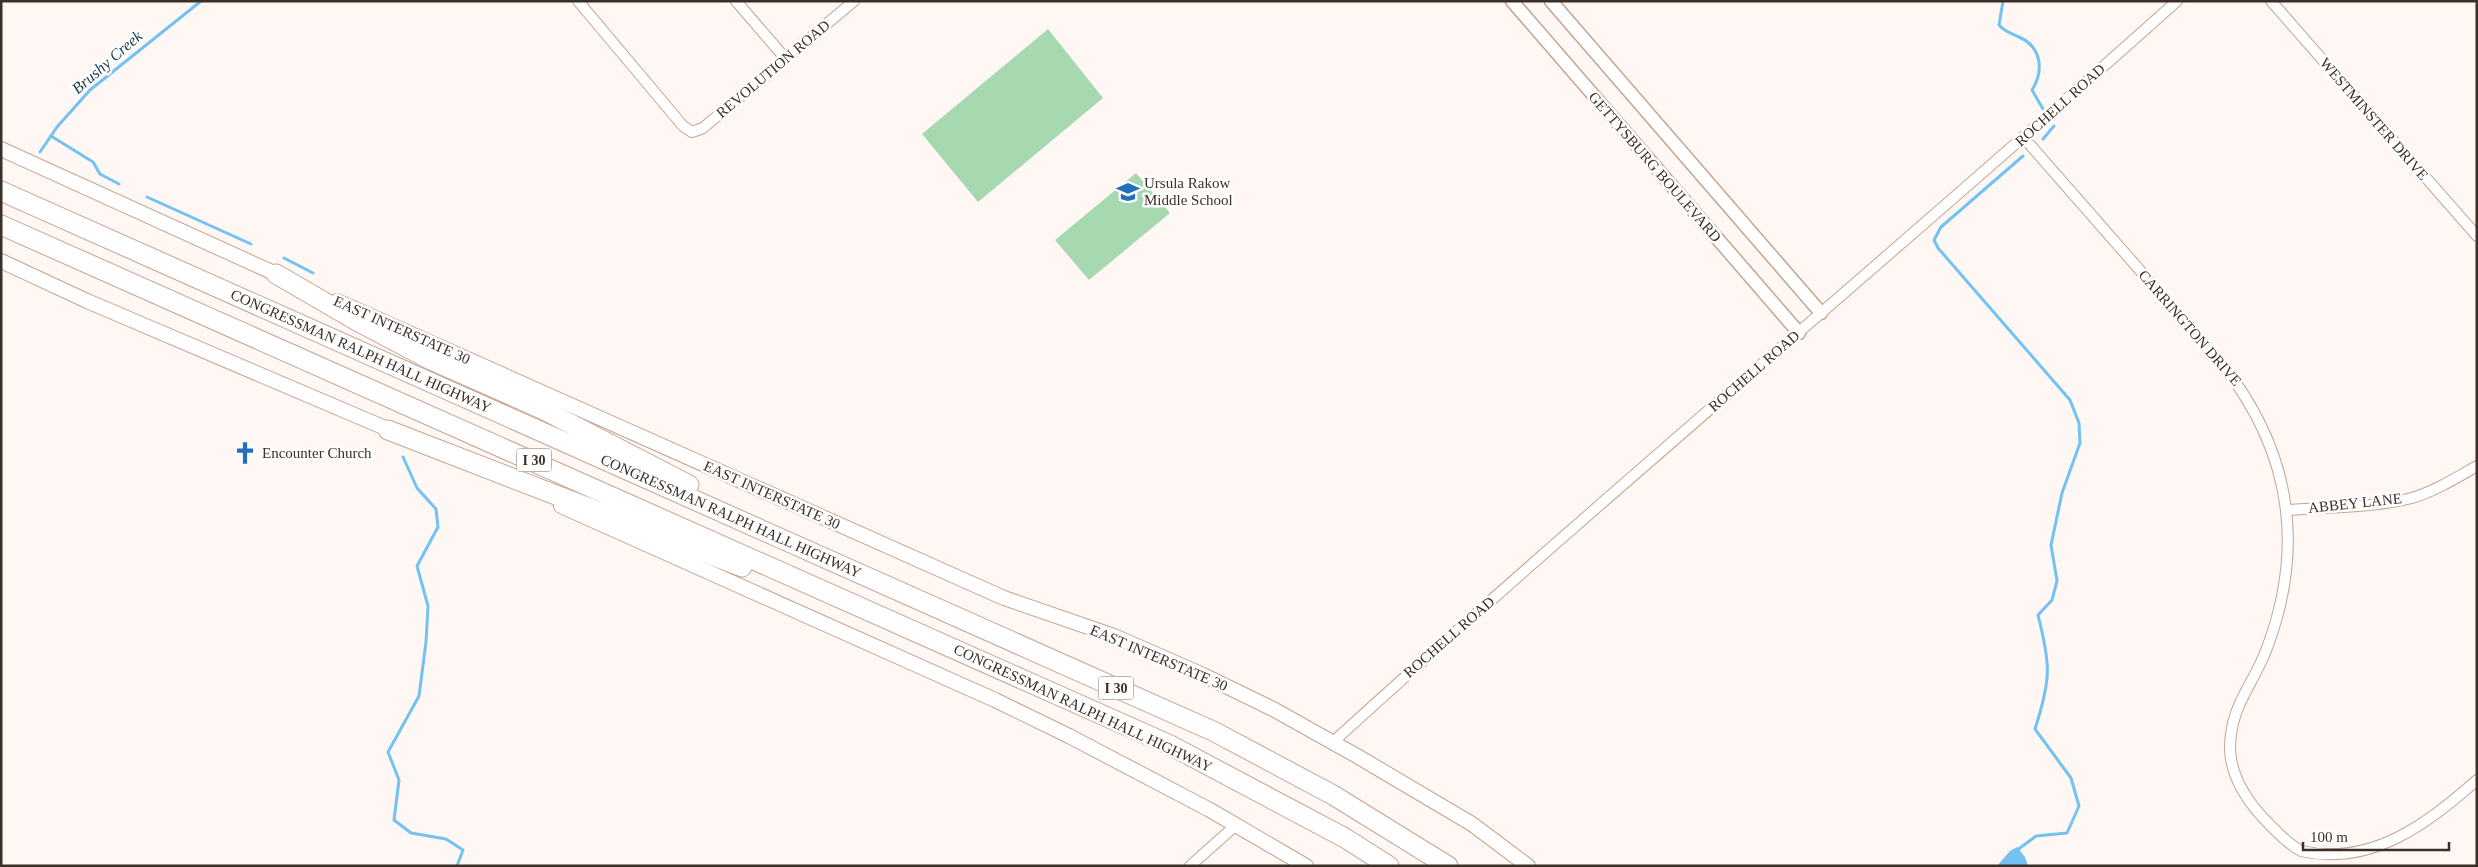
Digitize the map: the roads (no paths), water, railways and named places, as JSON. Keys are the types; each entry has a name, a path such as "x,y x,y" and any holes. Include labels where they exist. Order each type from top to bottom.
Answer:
{"highway":[{"name":"CONGRESSMAN RALPH HALL HIGHWAY","path":"1,191 1215,732 1333,796 1448,866"},
{"name":"CONGRESSMAN RALPH HALL HIGHWAY","path":"1,225 1179,750 1345,838 1389,866"},
{"path":"276,274 357,321 430,359 544,410 662,470 772,533"},
{"path":"388,430 754,571 1066,698"}],"main road":[{"name":"EAST INTERSTATE 30","path":"1,149 276,274 1004,598 1114,636 1153,652 1273,709 1333,742 1472,824 1528,866"},
{"path":"1,261 86,301 388,430 995,700 1069,736 1306,866"}],"street":[{"name":"REVOLUTION ROAD","path":"578,1 683,126 692,132 703,128 854,1"},
{"path":"736,1 785,58"},
{"name":"GETTYSBURG BOULEVARD","path":"1512,1 1799,333"},
{"name":"GETTYSBURG BOULEVARD","path":"1551,1 1821,313"},
{"name":"ROCHELL ROAD","path":"1333,742 1441,644 2024,138 2177,1"},
{"name":"WESTMINSTER DRIVE","path":"2271,1 2477,236"},
{"name":"CARRINGTON DRIVE","path":"2024,138 2222,364 2245,393 2264,429 2280,472 2286,510 2288,557 2286,582 2267,649 2237,706 2232,726 2230,751 2235,775 2244,796 2261,816 2299,851 2321,859 2362,860 2392,850 2412,836 2477,780"},
{"name":"ABBEY LANE","path":"2286,510 2378,504 2413,497 2445,484 2477,466"},
{"path":"1190,866 1236,826"}],"water":[{"path":"2017,847 2025,857 2028,866 1997,866 2010,851"}],"waterway":[{"name":"Brushy Creek","path":"40,152 57,127 90,90 201,1"},
{"path":"2003,1 1999,25 2006,31 2027,41 2039,60 2038,75 2032,90 2043,109"},
{"path":"2043,139 2054,126"},
{"path":"51,136 93,162 100,174 119,184"},
{"path":"2016,851 2036,836 2067,833 2079,806 2071,778 2035,729 2044,697 2047,672 2045,647 2038,615 2052,600 2057,581 2051,545 2062,493 2080,443 2079,423 2070,400 1938,248 1934,240 1941,227 2023,156"},
{"path":"147,197 251,244"},
{"path":"284,258 313,273"},
{"path":"403,457 417,488 436,509 438,527 417,566 428,606 426,642 419,696 388,752 399,780 394,820 411,833 446,839 463,850 457,866"}],"place":[{"name":"Ursula Rakow Middle School","path":"1128,192"},
{"name":"Encounter Church","path":"245,453"}]}
